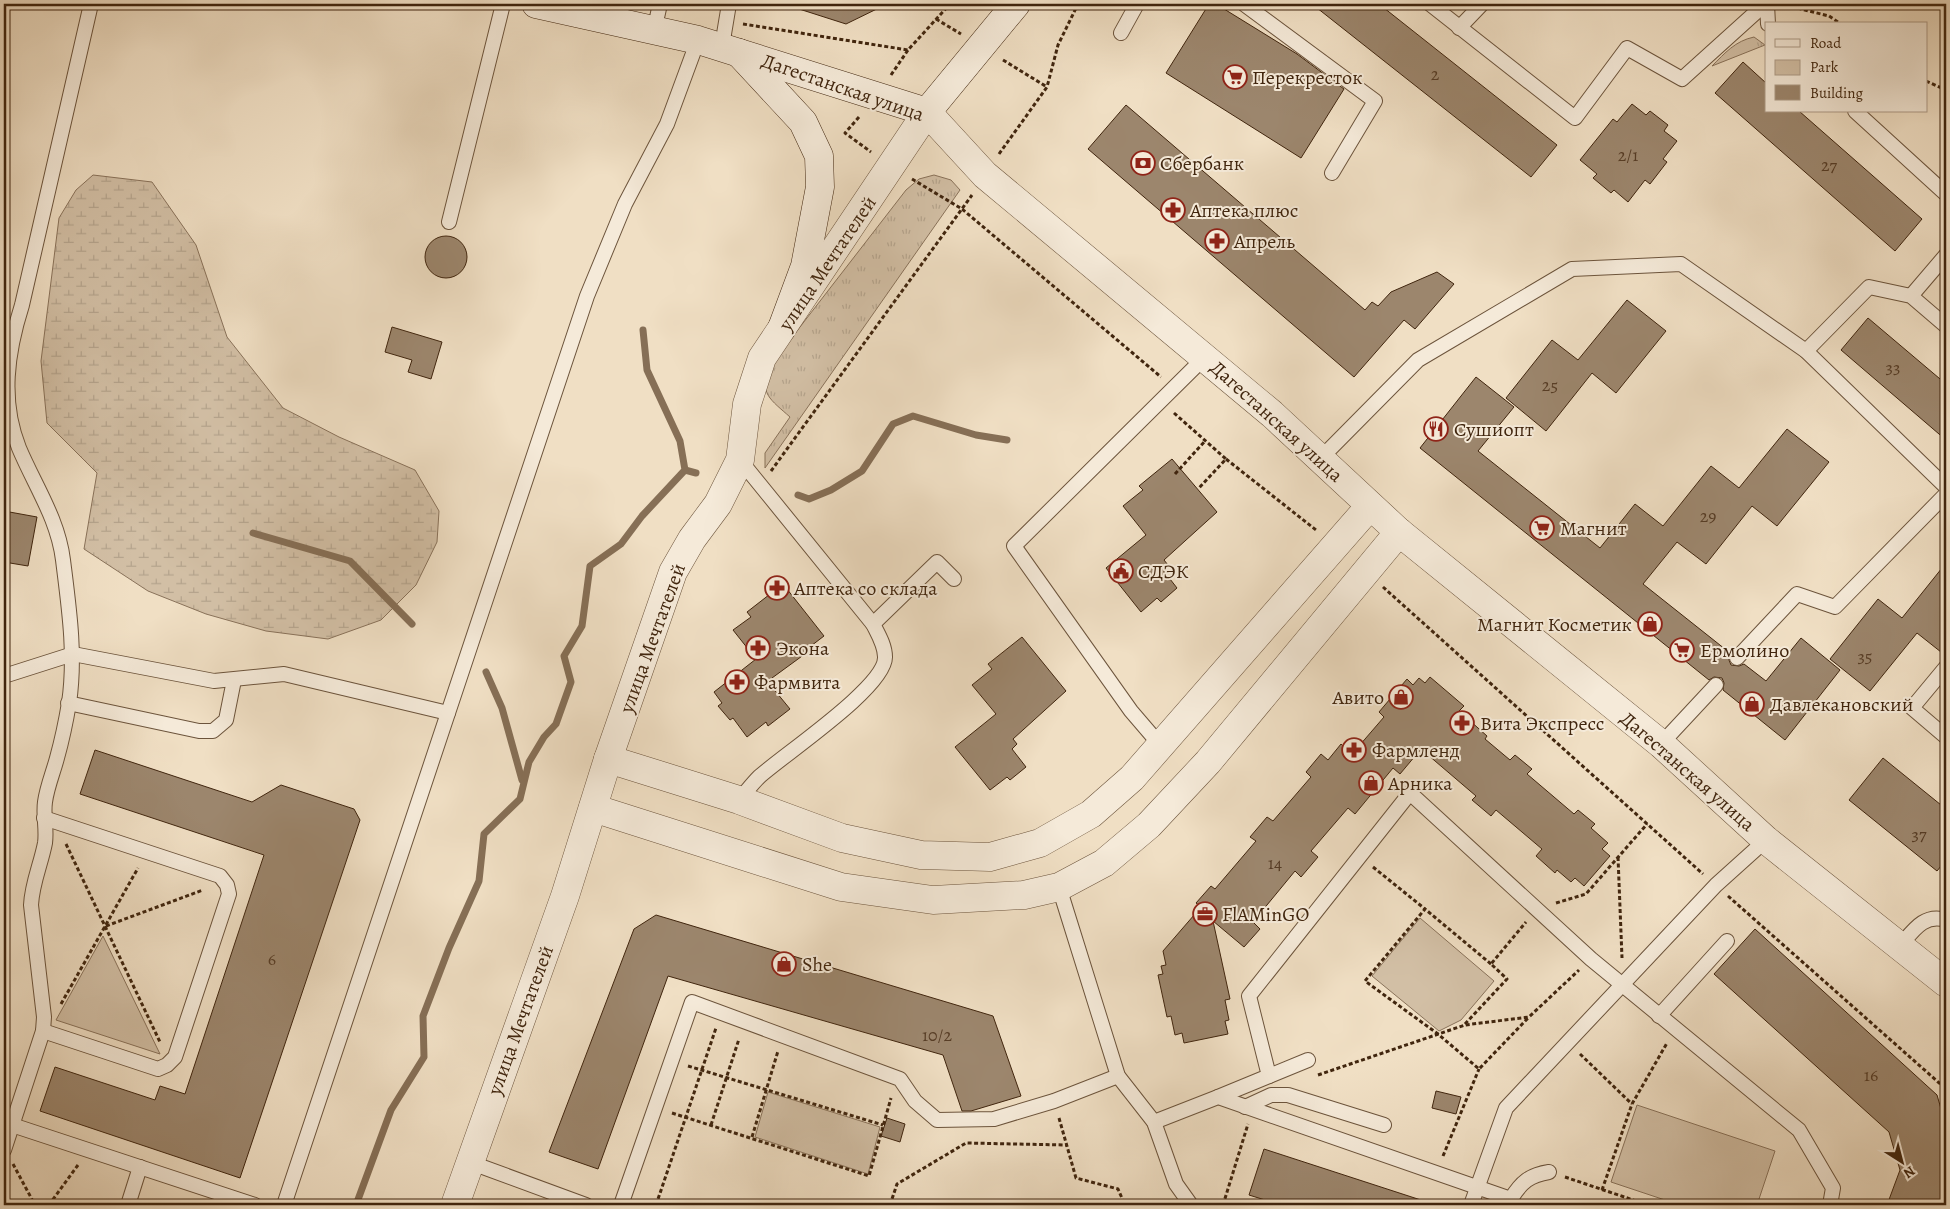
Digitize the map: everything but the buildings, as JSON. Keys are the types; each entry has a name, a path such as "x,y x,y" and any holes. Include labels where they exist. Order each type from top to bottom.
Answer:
{"street":[{"name":"Дагестанская улица","path":"536,4 654,31 720,39 927,112 985,175 1205,357 1321,458 1399,532 1661,744 1766,840 1946,983"},
{"name":"улица Мечтателей","path":"455,1205 565,896 608,759 673,572 692,539 718,504 740,460 747,404 762,358 927,112 1016,4"},
{"path":"720,39 803,122 819,156 820,187 805,266 782,328"},
{"path":"608,759 739,800 842,838 921,855 990,857 1040,842 1091,814 1132,778 1370,506"},
{"path":"593,808 841,887 933,900 1024,895 1059,887 1104,863 1149,825 1208,762 1399,532"}],"lane":[{"path":"4,1150 44,1032 44,1017 31,905 34,880 49,820 46,794 57,758 68,703 72,654 71,621 59,541 52,517 18,448 10,419 7,396 7,370 12,337 22,305 91,4"},
{"path":"448,222 503,4"},
{"path":"654,31 660,4"},
{"path":"284,1205 596,271 625,204 667,124 720,39 729,4"},
{"path":"1121,33 1137,4"},
{"path":"1244,4 1374,101 1332,173"},
{"path":"1430,4 1575,118 1627,48 1682,79 1766,4"},
{"path":"1460,28 1482,4"},
{"path":"1766,4 1768,22"},
{"path":"1856,112 1946,194"},
{"path":"1911,296 1946,255"},
{"path":"1321,458 1418,360 1572,269 1681,264 1806,351 1946,487"},
{"path":"1806,351 1870,287 1911,296 1946,326"},
{"path":"1161,746 1132,710 1014,546 1205,357"},
{"path":"739,800 758,778 845,709 877,674 885,658 882,642 873,624 740,460"},
{"path":"1737,658 1797,594 1835,608 1946,494"},
{"path":"873,624 938,562 954,579"},
{"path":"4,676 72,654 203,679 234,680 264,674 284,674 448,713"},
{"path":"1946,667 1912,708 1946,737"},
{"path":"68,703 199,731 213,731 226,720 234,680"},
{"path":"1661,744 1716,685"},
{"path":"1269,1076 1249,996 1410,793 1591,959 1799,1130 1834,1188 1830,1205"},
{"path":"44,1032 158,1069 170,1062 174,1057 228,894 225,881 220,876 49,820"},
{"path":"1471,1205 1506,1108 1623,986 1716,885 1766,840"},
{"path":"1059,887 1118,1076 1154,1122 1176,1184 1191,1205"},
{"path":"1900,946 1926,920 1938,917 1946,920"},
{"path":"1659,1016 1727,941"},
{"path":"621,1205 692,1002 900,1079 915,1102 937,1120 994,1119 1054,1100 1118,1076"},
{"path":"1154,1122 1218,1098 1308,1060"},
{"path":"1248,1108 1271,1095 1288,1095 1384,1125"},
{"path":"1218,1098 1511,1202 1519,1185 1534,1174 1549,1172"},
{"path":"12,1125 255,1205"},
{"path":"469,1162 586,1205"},
{"path":"128,1205 140,1167"}],"path":[{"path":"720,39 908,50 950,4"},
{"path":"761,484 962,208 1046,87 1058,45 1078,4"},
{"path":"1779,4 1829,16 1838,22"},
{"path":"1928,82 1946,90"},
{"path":"962,208 1174,388"},
{"path":"1161,401 1226,459 1335,546"},
{"path":"1175,474 1205,441"},
{"path":"1198,489 1226,459"},
{"path":"1365,571 1946,1089"},
{"path":"49,820 105,926 170,1062"},
{"path":"44,1032 146,852"},
{"path":"1360,857 1491,964"},
{"path":"1618,857 1623,986"},
{"path":"105,926 225,881"},
{"path":"1425,909 1365,981 1438,1034 1479,1069"},
{"path":"1435,1174 1479,1069 1591,959"},
{"path":"656,1205 721,1013"},
{"path":"1295,1066 1302,1074 1311,1077 1465,1025 1529,1018"},
{"path":"711,1125 744,1022"},
{"path":"1602,1190 1632,1104 1674,1029"},
{"path":"752,1137 782,1036"},
{"path":"1568,1042 1632,1104"},
{"path":"671,1061 883,1125"},
{"path":"655,1108 752,1137 870,1176 890,1101 900,1079"},
{"path":"1054,1100 1076,1178 1118,1189 1125,1205"},
{"path":"1223,1205 1248,1108"},
{"path":"890,1205 897,1184 966,1143 1067,1145"},
{"path":"4,1150 35,1205"},
{"path":"49,1205 88,1150"},
{"path":"1549,1172 1648,1205"}],"green space":[{"path":"1754,37 1765,45 1712,66 1741,41"},
{"path":"93,175 152,182 196,245 227,337 283,408 339,437 415,470 439,511 437,542 416,585 381,620 328,639 266,631 206,614 148,591 84,549 97,473 47,423 41,361 59,218 76,190"},
{"path":"934,175 951,180 960,190 765,468 765,453 790,417 768,395 765,383 769,367 906,190 919,179"},
{"path":"1420,918 1494,981 1461,1020 1439,1031 1372,976"},
{"path":"103,936 160,1054 56,1020"},
{"path":"768,1092 880,1127 868,1174 755,1137"},
{"path":"1637,1105 1775,1151 1757,1205 1680,1205 1611,1182"}],"waterway":[{"path":"356,1205 391,1110 424,1057 423,1016 449,948 479,881 484,834 520,799 529,762 544,737 556,724 571,682 564,656 582,626 590,566 621,544 642,516 685,470 680,441 647,370 643,330"},
{"path":"798,495 809,499 831,490 862,471 893,424 913,416 976,435 1007,440"},
{"path":"685,470 696,473"},
{"path":"253,533 350,561 412,624"},
{"path":"486,672 502,708 522,780"}],"place":[{"name":"Перекресток","path":"1235,77"},
{"name":"Сбербанк","path":"1143,163"},
{"name":"Аптека плюс","path":"1173,210"},
{"name":"Апрель","path":"1217,241"},
{"name":"Сушиопт","path":"1436,429"},
{"name":"Магнит","path":"1542,528"},
{"name":"СДЭК","path":"1121,571"},
{"name":"Аптека со склада","path":"777,588"},
{"name":"Магнит Косметик","path":"1650,624"},
{"name":"Экона","path":"758,648"},
{"name":"Ермолино","path":"1682,650"},
{"name":"Фармвита","path":"737,682"},
{"name":"Авито","path":"1401,697"},
{"name":"Давлекановский","path":"1752,704"},
{"name":"Вита Экспресс","path":"1462,723"},
{"name":"Фармленд","path":"1354,750"},
{"name":"Арника","path":"1371,783"},
{"name":"FlAMinGO","path":"1205,914"},
{"name":"She","path":"784,964"}]}
